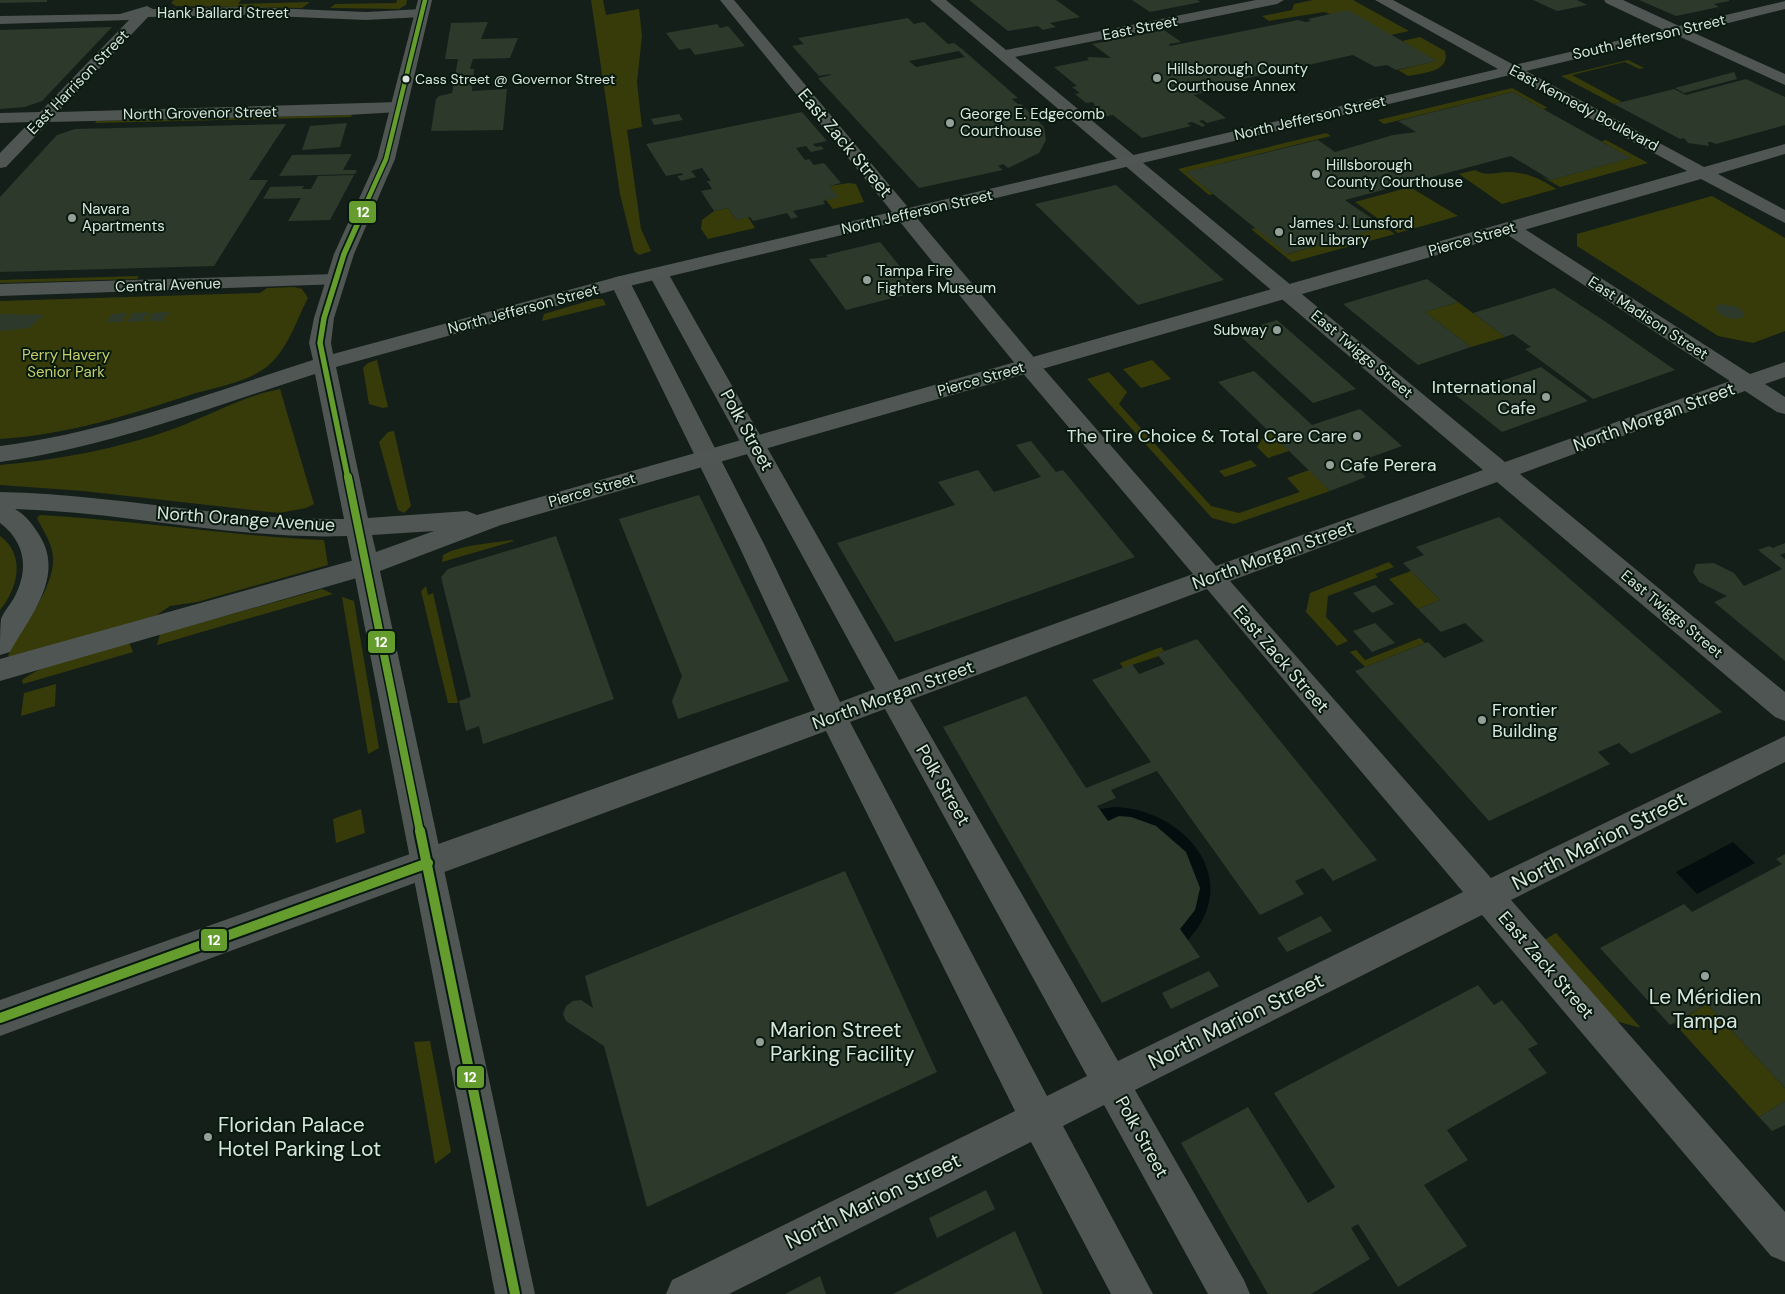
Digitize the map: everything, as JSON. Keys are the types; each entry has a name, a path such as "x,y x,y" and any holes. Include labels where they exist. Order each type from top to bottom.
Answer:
{"main road":[{"name":"East Kennedy Boulevard","path":"1382,0 1785,217"},
{"path":"1611,0 1785,80"},
{"name":"South Jefferson Street","path":"1512,70 1785,5"},
{"path":"423,7 381,173 344,254 324,318 320,343 515,1294"},
{"name":"North Jefferson Street","path":"324,364 620,282 1512,70"},
{"name":"Pierce Street","path":"366,566 492,518 1785,149"},
{"path":"0,454 44,448 99,436 324,364"},
{"name":"North Orange Avenue","path":"0,500 73,502 301,527 357,526 492,518"},
{"path":"0,511 14,519 28,535 36,552 37,565 31,591 0,644"}],"street":[{"name":"East Harrison Street","path":"0,163 157,0"},
{"name":"East Zack Street","path":"727,0 1029,366 1785,1242"},
{"name":"East Twiggs Street","path":"938,0 1785,709"},
{"name":"East Street","path":"1003,55 1277,0"},
{"name":"Hank Ballard Street","path":"0,13 126,10 144,13 250,11 366,16 423,7"},
{"name":"Hank Ballard Street","path":"0,20 120,18 144,13"},
{"name":"North Grovenor Street","path":"0,118 348,110 399,107"},
{"name":"East Madison Street","path":"1510,228 1785,408"},
{"name":"Polk Street","path":"658,273 1230,1294"},
{"name":"Central Avenue","path":"0,290 335,280"},
{"path":"620,282 706,458 752,546 833,717 1039,1119 1133,1294"},
{"name":"North Morgan Street","path":"0,1018 833,717 1211,577 1785,369"},
{"name":"Pierce Street","path":"0,670 366,566"},
{"name":"North Marion Street","path":"686,1294 1785,748"}],"green space":[{"path":"174,0 241,0 238,4 310,2 302,8 176,6 171,3"},
{"path":"397,0 407,0 406,5 399,9 330,8 335,4 396,3"},
{"path":"591,0 603,0 606,15 639,9 642,36 637,82 642,127 627,130 641,229 651,251 639,255 634,251 620,194"},
{"path":"1313,0 1353,0 1409,31 1391,35 1324,12 1269,21 1262,16 1292,10 1294,4"},
{"path":"1420,37 1445,51 1446,58 1440,67 1434,70 1408,76 1398,70 1436,61 1402,41"},
{"path":"1628,60 1644,68 1639,69 1625,62 1572,75 1622,102 1614,104 1561,76"},
{"path":"1512,88 1548,108 1543,109 1513,92 1384,124 1378,120"},
{"path":"352,115 351,117 95,123 96,121"},
{"path":"1326,133 1331,136 1187,172 1213,194 1209,195 1178,169"},
{"path":"1606,140 1648,163 1560,187 1541,176 1551,180 1630,158 1601,141"},
{"path":"1475,170 1488,174 1522,173 1556,189 1502,204 1459,174"},
{"path":"849,183 856,184 864,202 833,209 826,200 838,197 829,186"},
{"path":"1410,187 1458,216 1398,233 1355,202"},
{"path":"1712,196 1785,238 1785,331 1753,343 1718,336 1577,246 1577,234"},
{"path":"1354,206 1395,234 1292,262 1251,229 1256,228 1288,254 1382,227"},
{"path":"728,208 736,220 748,217 755,228 708,239 701,229 702,220 714,211"},
{"path":"139,276 137,279 0,283 0,280"},
{"name":"Perry Havery Senior Park","path":"294,287 302,289 308,298 284,347 279,355 265,368 247,378 75,428 25,437 0,439 0,301 260,293 267,288"},
{"path":"595,299 603,299 606,305 542,321 544,314"},
{"path":"1458,302 1505,337 1471,347 1425,312"},
{"path":"377,360 388,407 383,408 369,404 363,368 368,363"},
{"path":"1152,360 1171,379 1141,388 1123,369"},
{"path":"1109,372 1127,392 1119,404 1211,506 1239,513 1300,492 1287,478 1309,470 1330,491 1234,524 1212,518 1087,379"},
{"path":"280,389 314,504 306,508 279,513 83,491 0,485 0,465 45,460 134,442 176,428 253,396"},
{"path":"1268,430 1289,451 1268,458 1257,447"},
{"path":"394,431 411,506 404,513 398,510 379,442 388,432"},
{"path":"1251,460 1257,466 1225,477 1219,471"},
{"path":"40,515 324,540 328,565 197,602 170,606 138,628 10,658 8,656 11,649 44,592 52,568 53,557 49,541 37,518"},
{"path":"0,536 14,552 16,572 11,592 0,610"},
{"path":"514,541 442,562 443,555 451,551"},
{"path":"1389,562 1394,567 1375,574 1378,577 1328,596 1326,617 1348,641 1337,646 1306,612 1310,593"},
{"path":"1411,571 1440,600 1418,609 1389,579"},
{"path":"426,586 428,595 433,593 458,703 448,703 421,591"},
{"path":"322,589 333,594 157,645 160,634"},
{"path":"342,597 354,601 379,748 368,754"},
{"path":"1420,638 1425,643 1365,667 1350,652 1356,650 1365,660"},
{"path":"129,642 133,652 23,684 22,680 47,666 74,656"},
{"path":"1161,647 1164,651 1158,654 1159,656 1123,668 1120,663"},
{"path":"56,684 55,706 21,716 24,693"},
{"path":"361,809 365,833 336,843 333,819"},
{"path":"1556,933 1641,1028 1612,1020 1544,940"},
{"path":"1707,1004 1785,1088 1785,1101 1759,1117 1674,1023"},
{"path":"430,1041 451,1152 435,1164 414,1042"}],"shaded area":[{"path":"1115,807 1140,811 1164,820 1183,834 1199,852 1208,872 1210,894 1204,917 1188,940 1180,929 1195,910 1200,888 1186,852 1156,826 1131,817 1108,821 1100,809"},
{"path":"1733,842 1755,863 1697,894 1676,872"}],"building":[{"path":"0,0 47,0 47,2 0,3"},
{"path":"969,0 1056,0 1080,17 1050,23 1056,27 1043,30 1038,26 1008,31"},
{"path":"1132,0 1197,0 1201,2 1150,12"},
{"path":"1533,0 1577,0 1587,5 1557,11"},
{"path":"1639,0 1729,1 1714,4 1719,7 1676,16"},
{"name":"Hillsborough County Courthouse Annex","path":"1348,10 1437,61 1396,70 1387,65 1375,67 1353,55 1203,88 1208,91 1194,95 1226,118 1207,123 1203,120 1199,121 1205,125 1203,127 1192,122 1187,123 1191,126 1142,138 1113,115 1103,117 1092,108 1102,106 1095,106 1093,102 1086,103 1075,94 1080,93 1072,87 1077,86 1054,67 1089,60 1087,58 1089,57 1111,58 1092,44 1164,30 1181,42 1169,44 1170,46 1298,20 1311,21 1308,19"},
{"name":"George E. Edgecomb Courthouse","path":"908,18 914,24 924,22 948,44 954,43 962,49 1018,98 1012,99 1021,104 1044,127 1046,140 1039,153 1008,168 1003,164 998,166 1003,170 919,188 818,78 831,75 819,76 792,46 804,44 798,38","holes":["959,51 965,57 916,67 909,61"]},
{"path":"488,22 481,39 518,38 510,58 473,59 470,69 474,69 472,91 507,89 503,130 431,131 436,99 439,96 452,93 458,59 445,59 451,23"},
{"path":"717,24 720,28 728,26 745,46 695,55 690,48 679,50 666,33"},
{"path":"112,27 42,101 25,107 0,109 0,30"},
{"path":"1734,72 1737,79 1684,93 1675,88"},
{"path":"1746,79 1785,97 1785,125 1716,144 1708,142 1709,146 1688,143 1684,138 1680,139 1614,104 1674,89 1686,95"},
{"name":"Hillsborough County Courthouse","path":"1513,92 1631,158 1551,180 1511,156 1345,200 1383,227 1287,254 1186,172 1318,140 1335,152 1393,135 1416,132 1398,121"},
{"path":"802,112 827,141 813,144 824,149 811,152 806,146 796,148 805,160 809,159 814,165 824,163 841,183 829,186 839,197 823,201 825,204 793,211 798,217 791,219 787,213 753,221 750,217 736,220 728,208 714,211 701,191 712,189 707,181 711,181 702,168 691,171 696,177 681,181 677,176 683,175 682,173 666,176 646,144"},
{"path":"679,114 683,120 654,125 651,119"},
{"path":"347,123 340,147 302,150 310,126"},
{"name":"Navara Apartments","path":"286,124 249,180 268,180 214,266 0,272 0,197 57,135 75,129"},
{"path":"352,154 343,170 357,170 355,174 279,176 292,155"},
{"path":"354,175 330,220 288,221 301,198 263,199 270,187 304,186 302,189 311,189 318,176"},
{"path":"1116,185 1224,280 1138,305 1035,204"},
{"name":"Tampa Fire Fighters Museum","path":"880,242 920,291 846,310 809,259 828,257 826,255"},
{"path":"1427,279 1458,302 1425,312 1471,347 1418,365 1343,304"},
{"path":"1554,288 1675,370 1593,399 1525,349 1531,347 1513,334 1505,337 1473,313"},
{"path":"1720,304 1738,307 1744,313 1744,317 1733,319 1723,316 1715,309"},
{"path":"150,312 144,318 145,321 127,322 133,313"},
{"path":"170,312 164,317 165,321 147,321 153,313"},
{"path":"128,313 123,318 124,322 106,322 112,314"},
{"path":"0,314 44,315 29,328 0,331"},
{"path":"1277,320 1356,389 1313,403 1238,334 1251,331 1248,329"},
{"path":"1541,367 1588,401 1502,432 1448,389 1460,385 1469,392"},
{"path":"1254,371 1312,425 1360,409 1402,446 1352,464 1366,477 1330,491 1218,382"},
{"path":"1031,441 1056,472 1063,470 1135,557 895,642 837,543 955,505 938,482 978,470 994,492 1041,477 1016,445"},
{"path":"699,495 789,681 678,719 672,701 682,676 619,519"},
{"path":"1499,517 1722,712 1631,754 1619,743 1598,752 1610,764 1489,821 1355,671 1428,642 1444,658 1484,641 1465,623 1441,632 1418,609 1440,600 1403,563 1424,555 1416,547"},
{"path":"556,536 614,699 483,744 479,726 466,731 459,701 471,697 441,577 448,569"},
{"path":"1785,543 1785,553 1780,555 1785,559 1785,661 1714,602 1727,596 1699,582 1693,572 1696,564 1714,563 1734,573 1744,586 1782,569 1758,550 1769,546 1773,548"},
{"path":"1375,585 1394,604 1372,613 1353,593"},
{"path":"1375,623 1395,643 1372,652 1353,631"},
{"path":"1197,639 1377,860 1333,881 1323,868 1295,881 1304,894 1260,915 1157,771 1111,790 1116,798 1097,806 1108,821 1119,816 1131,817 1156,826 1186,852 1200,888 1195,910 1180,929 1200,957 1102,1003 943,727 1026,696 1086,788 1151,762 1092,680 1132,664 1139,674 1165,664 1157,654"},
{"name":"Le Méridien Tampa","path":"1785,854 1785,1088 1707,1004 1670,1025 1600,948 1684,904 1692,912 1782,864 1776,859"},
{"name":"Marion Street Parking Facility","path":"845,871 937,1072 647,1207 604,1046 566,1021 563,1014 566,1006 573,1001 581,1000 593,1008 585,976"},
{"path":"1321,916 1332,931 1287,952 1277,938"},
{"path":"1209,971 1219,986 1171,1009 1162,993"},
{"path":"1478,985 1494,1005 1502,1000 1538,1044 1528,1049 1547,1073 1447,1130 1468,1160 1424,1185 1467,1246 1398,1287 1358,1224 1351,1228 1370,1259 1311,1294 1268,1294 1181,1143 1248,1107 1308,1203 1335,1187 1274,1093"},
{"path":"1785,1101 1785,1125 1772,1131 1759,1117"},
{"path":"986,1190 995,1209 937,1238 929,1218"},
{"path":"1015,1231 1043,1294 893,1294 953,1263"},
{"path":"820,1276 826,1294 785,1294"}],"transit line":[{"name":"12","path":"425,0 386,159 344,254 324,318 320,343 515,1294"},
{"name":"12","path":"0,1018 428,863"}],"place":[{"name":"Hillsborough County Courthouse Annex","path":"1157,78"},
{"name":"Cass Street @ Governor Street","path":"406,79"},
{"name":"George E. Edgecomb Courthouse","path":"950,123"},
{"name":"Hillsborough County Courthouse","path":"1316,174"},
{"name":"Navara Apartments","path":"72,218"},
{"name":"James J. Lunsford Law Library","path":"1279,232"},
{"name":"Tampa Fire Fighters Museum","path":"867,280"},
{"name":"Subway","path":"1277,330"},
{"name":"International Cafe","path":"1546,397"},
{"name":"The Tire Choice & Total Care Care","path":"1357,436"},
{"name":"Cafe Perera","path":"1330,465"},
{"name":"Frontier Building","path":"1482,720"},
{"name":"Le Méridien Tampa","path":"1705,976"},
{"name":"Marion Street Parking Facility","path":"760,1042"},
{"name":"Floridan Palace Hotel Parking Lot","path":"208,1137"}]}
